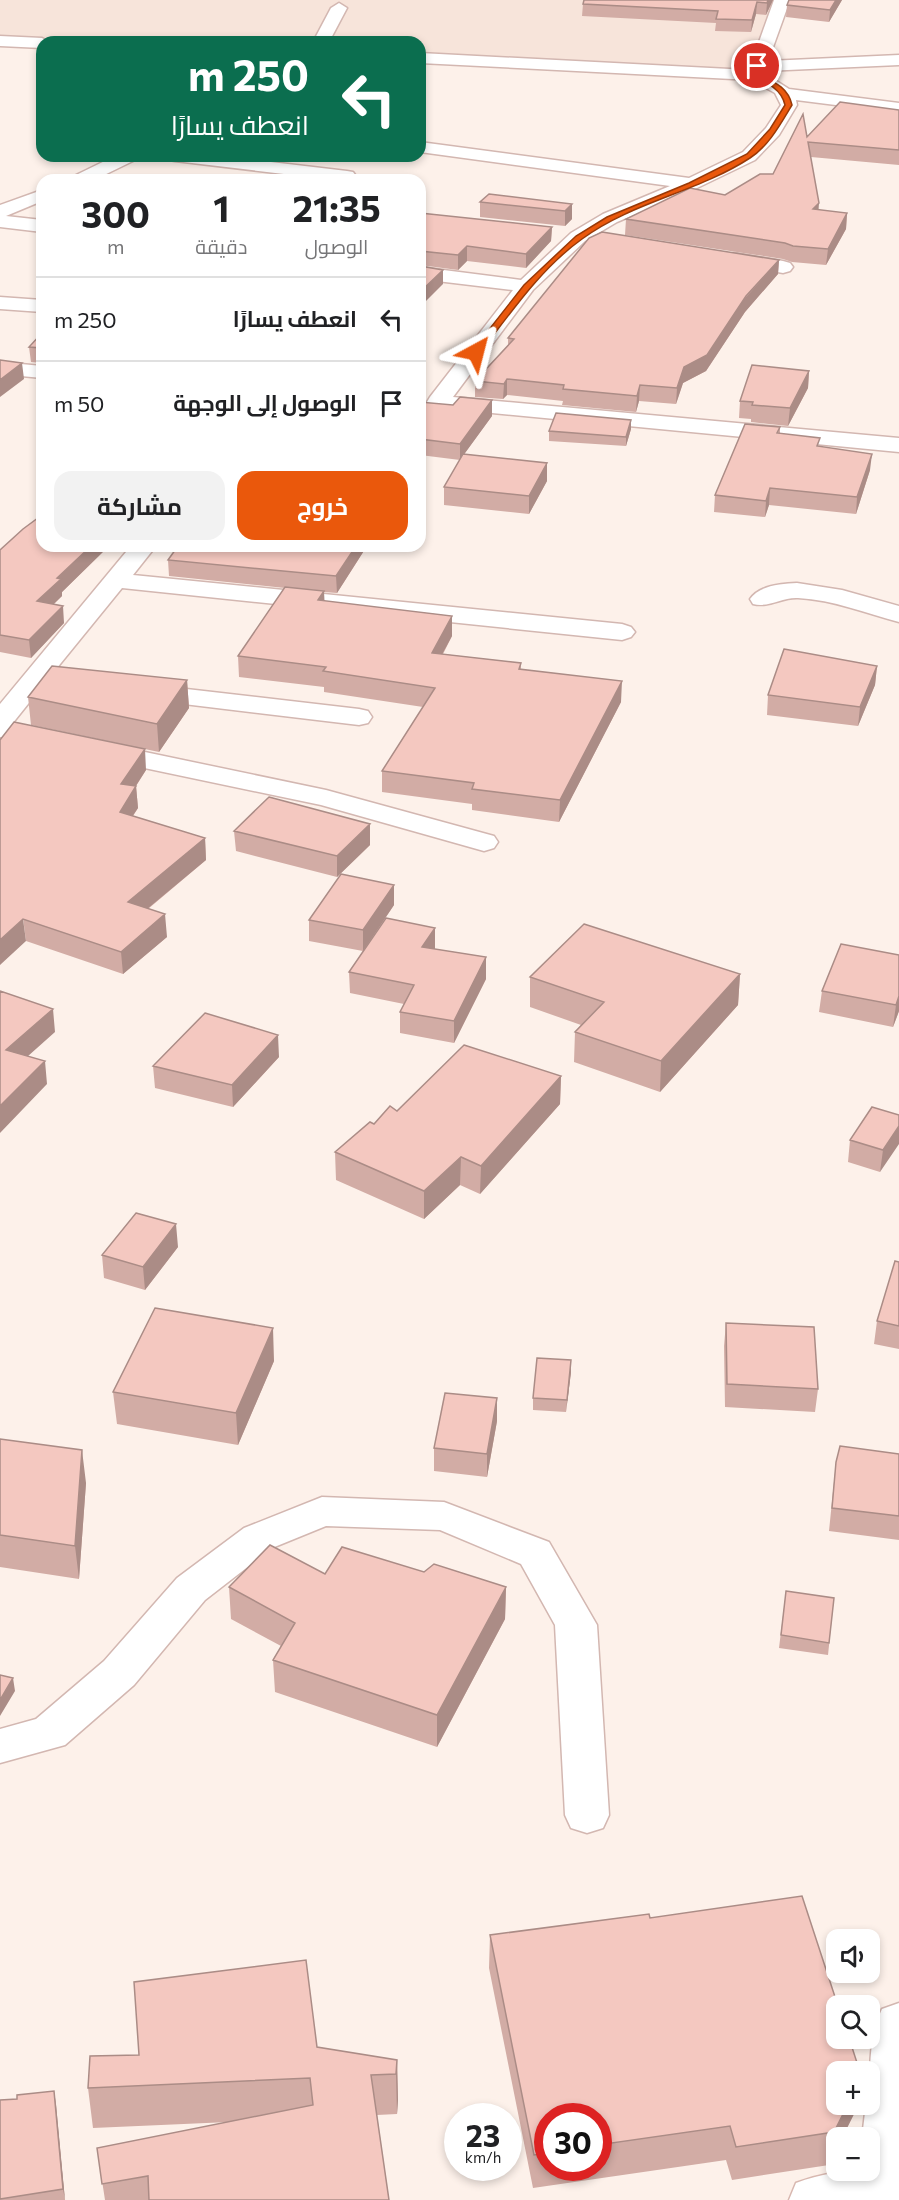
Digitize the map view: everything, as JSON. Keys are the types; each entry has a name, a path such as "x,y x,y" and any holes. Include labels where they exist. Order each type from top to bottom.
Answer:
{"street":[{"path":"756,71 776,0"},
{"path":"324,36 339,8"},
{"path":"0,41 36,43"},
{"path":"426,58 756,71 899,60"},
{"path":"756,71 786,94 899,108"},
{"path":"429,401 526,286 578,237 610,219 749,156 773,130 789,105 786,94"},
{"path":"426,148 691,184"},
{"path":"92,174 117,162"},
{"path":"227,162 330,174"},
{"path":"0,212 36,197"},
{"path":"0,221 36,225"},
{"path":"556,235 613,240"},
{"path":"715,256 783,267"},
{"path":"426,274 526,286"},
{"path":"0,303 36,306"},
{"path":"0,368 36,371"},
{"path":"429,401 899,445"},
{"path":"0,721 139,552"},
{"path":"115,580 622,632"},
{"path":"762,599 782,590 831,595 864,602 899,614"},
{"path":"34,680 359,717"},
{"path":"0,729 326,798 484,842"},
{"path":"0,1746 50,1733 119,1673 191,1589 258,1538 322,1511 444,1516 535,1553 576,1625 587,1815"},
{"path":"814,2200 888,2192 899,2024"}],"shaded area":[{"path":"0,0 780,0 754,75 426,60 426,36 36,36 36,41 0,41"}],"building":[{"path":"584,0 768,0 767,3 757,2 752,20 716,19 718,11 583,4"},
{"path":"789,0 836,0 830,10 787,5"},
{"path":"840,102 899,110 899,150 808,142 819,203 813,209 847,213 828,249 793,246 626,219 690,188 725,195 760,174 773,174 803,114 807,137"},
{"path":"489,194 572,204 565,211 480,202"},
{"path":"426,214 552,227 526,254 467,246 458,255 426,252"},
{"path":"602,232 779,260 746,296 707,355 684,367 677,388 640,385 637,396 563,389 564,385 507,379 504,384 475,381 514,339 508,338 589,238"},
{"path":"426,267 443,270 426,286"},
{"path":"36,339 36,348 29,347"},
{"path":"0,360 22,363 0,380"},
{"path":"752,365 809,371 790,408 752,405 753,402 740,401"},
{"path":"460,397 492,400 460,444 426,440 426,403 453,405"},
{"path":"556,413 631,420 626,437 549,431"},
{"path":"745,424 780,427 777,433 820,438 817,446 872,454 857,497 770,488 766,501 715,495"},
{"path":"463,454 547,463 529,496 444,487"},
{"path":"36,519 36,552 85,552 57,578 61,579 37,601 63,606 29,640 0,635 0,550"},
{"path":"174,552 352,552 336,576 168,560"},
{"path":"285,587 324,591 318,600 452,616 432,653 521,663 519,669 622,681 560,800 472,789 474,783 382,771 435,688 323,671 326,667 238,656"},
{"path":"784,649 877,666 860,707 768,695"},
{"path":"52,666 187,680 157,724 28,697"},
{"path":"14,722 145,749 121,784 136,786 120,812 205,838 128,902 165,914 121,952 23,919 0,940 0,740"},
{"path":"269,797 370,824 337,856 234,831"},
{"path":"341,874 394,885 363,930 309,920"},
{"path":"386,918 435,928 422,947 486,957 454,1021 400,1012 414,985 349,972"},
{"path":"584,924 740,974 661,1061 575,1032 604,1002 530,977"},
{"path":"841,944 899,955 899,996 896,1005 822,991"},
{"path":"0,991 53,1009 6,1050 45,1061 0,1106"},
{"path":"205,1013 278,1035 232,1085 153,1066"},
{"path":"464,1045 561,1076 481,1166 461,1157 424,1191 335,1152 370,1122 374,1124 390,1106 397,1111"},
{"path":"872,1107 899,1115 899,1126 883,1150 850,1140"},
{"path":"136,1213 176,1224 143,1267 102,1255"},
{"path":"895,1261 899,1262 899,1326 877,1321"},
{"path":"155,1308 273,1328 236,1413 113,1392"},
{"path":"726,1323 814,1327 818,1389 727,1384"},
{"path":"537,1358 571,1360 567,1400 533,1398"},
{"path":"445,1393 497,1398 487,1454 434,1448"},
{"path":"0,1439 82,1450 75,1546 0,1535"},
{"path":"840,1446 899,1454 899,1516 832,1508 836,1462"},
{"path":"270,1545 325,1574 342,1547 424,1572 434,1564 506,1587 437,1715 273,1660 295,1623 229,1587"},
{"path":"786,1591 834,1598 829,1643 781,1635"},
{"path":"0,1675 13,1678 0,1700"},
{"path":"802,1896 826,1969 826,1983 830,1983 834,1995 826,1995 826,2049 853,2049 856,2061 826,2061 826,2115 842,2115 836,2127 826,2127 826,2133 736,2147 730,2126 612,2143 612,2103 534,2103 534,2155 490,1935 649,1914 650,1918"},
{"path":"306,1960 317,2047 397,2060 396,2074 371,2075 389,2200 149,2200 148,2176 102,2184 97,2148 313,2105 310,2078 88,2088 90,2056 139,2055 134,1982"},
{"path":"54,2091 63,2189 0,2199 0,2100 17,2099 17,2095"}],"route":[{"path":"476,352 526,286 578,237 610,219 749,156 773,130 789,105 786,94 772,83 755,75 757,66"}]}
